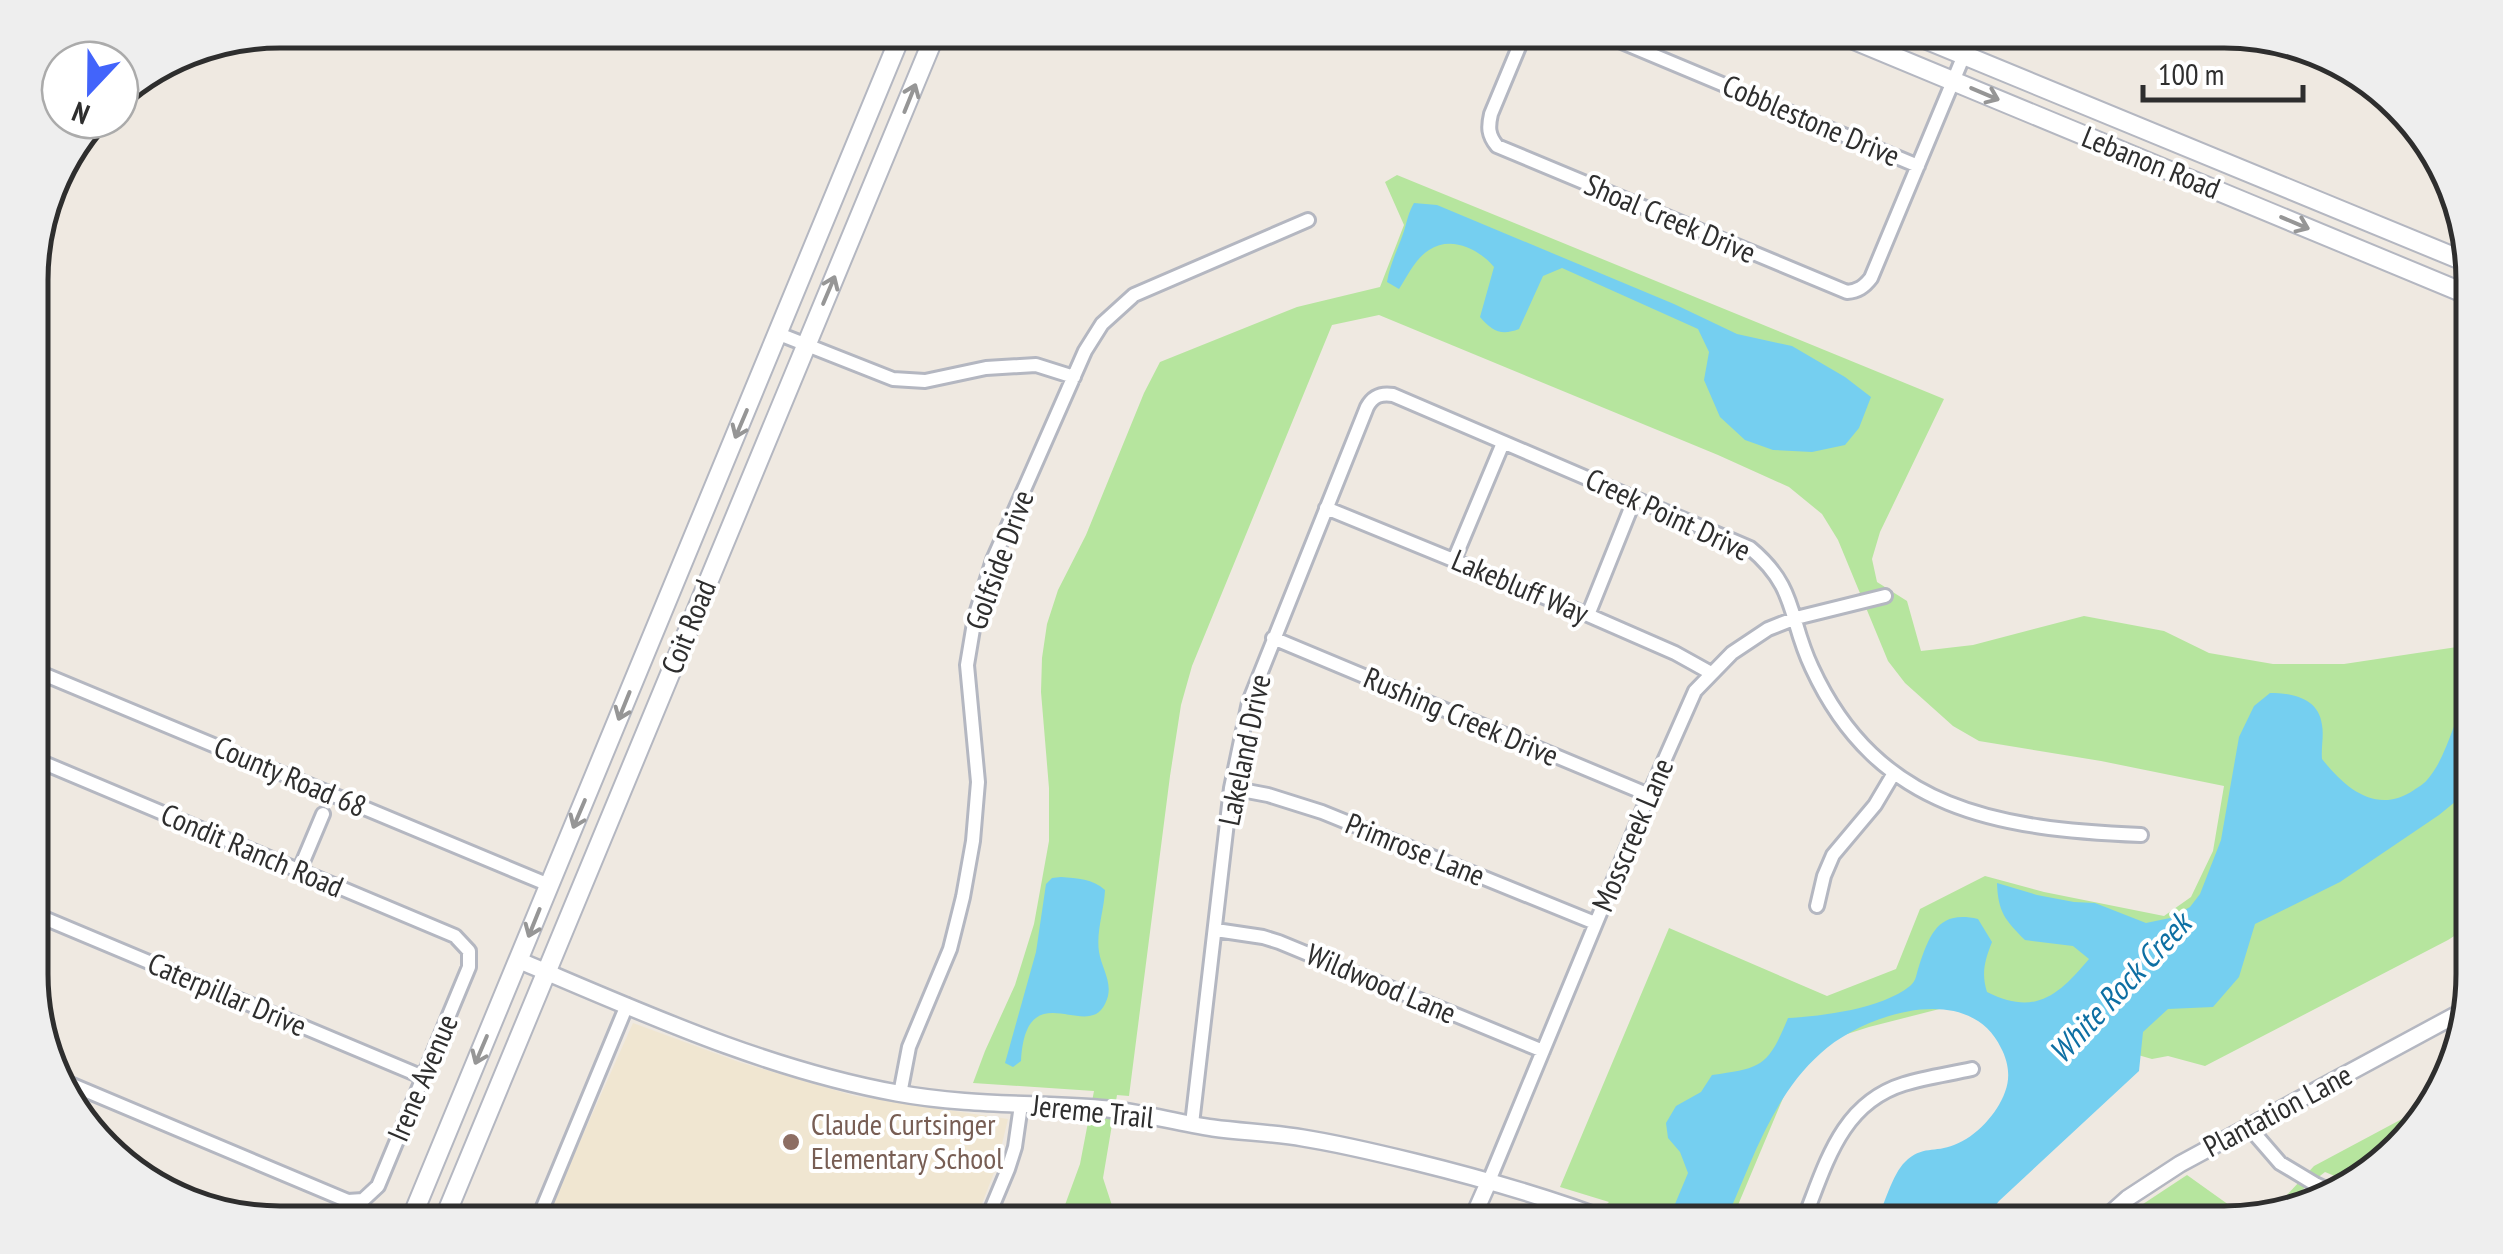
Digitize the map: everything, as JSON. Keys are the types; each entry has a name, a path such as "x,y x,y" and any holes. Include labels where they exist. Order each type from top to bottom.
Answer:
{"main road":[{"name":"Coit Road","path":"416,1206 896,47"},
{"name":"Coit Road","path":"449,1206 931,47"},
{"name":"Lebanon Road","path":"1871,47 2456,290"},
{"name":"Lebanon Road","path":"1944,47 2455,257"},
{"path":"853,153 882,165"},
{"path":"2205,186 2216,159"},
{"path":"609,743 636,754"}],"street":[{"name":"Shoal Creek Drive","path":"1519,47 1488,126 1497,146 1838,290 1855,292 1871,278 1918,166"},
{"name":"Cobblestone Drive","path":"1633,47 1918,166"},
{"path":"1918,166 1964,55"},
{"name":"Golfside Drive","path":"900,1094 909,1047 950,949 973,842 978,782 967,665 975,617 994,560 1085,351 1102,324 1134,295 1308,220"},
{"path":"779,334 892,380 925,381 986,368 1036,365 1074,377"},
{"name":"Creek Point Drive","path":"1375,396 1393,395 1750,548 1780,580 1805,652 1833,706 1868,750 1894,774 1930,796 1985,817 2027,826 2140,835"},
{"name":"Lakeland Drive","path":"1192,1124 1231,788 1249,702 1367,407 1375,396"},
{"path":"1454,560 1502,443"},
{"path":"1588,615 1635,498"},
{"name":"Lakebluff Way","path":"1326,508 1588,615 1711,673"},
{"name":"Mosscreek Lane","path":"1489,1181 1696,691 1743,644 1768,629 1796,618 1886,596"},
{"name":"Rushing Creek Drive","path":"1273,638 1649,795"},
{"name":"County Road 68","path":"48,677 549,885"},
{"name":"Condit Ranch Road","path":"48,765 455,936 468,950"},
{"path":"1816,906 1833,855 1894,774"},
{"name":"Primrose Lane","path":"1231,788 1322,812 1595,923"},
{"path":"299,871 323,814"},
{"name":"Caterpillar Drive","path":"48,920 423,1078"},
{"name":"Wildwood Lane","path":"1216,930 1279,942 1543,1051"},
{"name":"Irene Avenue","path":"77,1087 348,1200 363,1200 378,1186 469,967 468,950"},
{"name":"Jereme Trail","path":"518,960 718,1042 801,1070 900,1094 966,1102 1108,1109 1303,1138 1489,1181 1569,1206"},
{"path":"543,1206 627,1005"},
{"name":"Plantation Lane","path":"2120,1206 2143,1187 2248,1126 2452,1017"},
{"path":"1809,1206 1838,1137 1854,1114 1903,1084 1972,1068"},
{"path":"993,1206 1015,1147 1021,1104"},
{"path":"2248,1126 2280,1163 2319,1186"},
{"path":"1478,1206 1489,1181"}],"shaded area":[{"name":"Claude Curtsinger Elementary School","path":"633,1023 739,1062 855,1096 1008,1119 997,1165 981,1206 551,1206"}],"green space":[{"path":"1397,175 1944,399 1880,532 1872,559 1877,582 1907,601 1921,651 1973,645 2084,616 2164,631 2209,653 2273,664 2344,664 2456,647 2456,935 2205,1066 2168,1056 2152,1059 1959,1004 1869,1027 1816,1044 1789,1084 1738,1206 1605,1206 1609,1202 1560,1187 1669,928 1827,996 1896,969 1920,909 1985,876 2164,916 2191,897 2213,851 2224,786 1979,741 1953,726 1905,683 1888,661 1838,540 1822,514 1789,487 1379,315 1332,325 1192,666 1181,705 1170,776 1129,1096 1117,1095 1103,1178 1112,1206 1065,1206 1080,1164 1094,1091 973,1083 1015,985 1034,924 1049,841 1041,692 1047,624 1058,590 1086,535 1160,362 1297,307 1380,287 1404,225 1385,182"},
{"path":"2406,1117 2377,1149 2352,1167 2336,1177 2325,1172 2301,1193 2284,1198 2314,1166"},
{"path":"2187,1175 2230,1206 2141,1206"}],"water":[{"path":"1414,203 1437,205 1737,334 1792,346 1871,397 1859,428 1845,445 1812,452 1773,450 1745,440 1720,417 1704,380 1709,352 1698,329 1562,268 1543,276 1519,329 1507,332 1493,329 1480,317 1494,267 1464,246 1446,244 1429,250 1399,289 1387,282"},
{"name":"White Rock Creek","path":"2270,693 2295,696 2310,703 2322,725 2322,759 2352,789 2387,800 2414,790 2427,780 2456,722 2456,801 2340,882 2255,924 2239,977 2213,1007 2168,1009 2143,1032 2139,1071 1995,1206 1883,1206 1905,1162 1917,1153 1947,1147 1978,1131 2007,1086 2005,1058 1986,1027 1965,1015 1941,1009 1888,1016 1839,1039 1804,1071 1775,1111 1732,1206 1674,1206 1688,1173 1680,1152 1668,1138 1666,1123 1676,1106 1701,1092 1712,1075 1762,1062 1775,1046 1788,1018 1868,1006 1910,986 1932,934 1945,921 1978,919 1992,942 1985,967 1987,992 2004,999 2032,1002 2044,998 2078,972 2089,959 2073,946 2025,940 2012,927 2001,909 1997,883 2037,895 2095,903 2146,923 2170,918 2190,907 2200,894 2221,840 2239,737 2254,706"},
{"path":"1061,877 1090,881 1105,890 1098,944 1108,997 1096,1014 1045,1014 1034,1020 1025,1035 1021,1061 1013,1067 1005,1063 1036,952 1046,884"}],"place":[{"name":"Claude Curtsinger Elementary School","path":"791,1142"}]}
